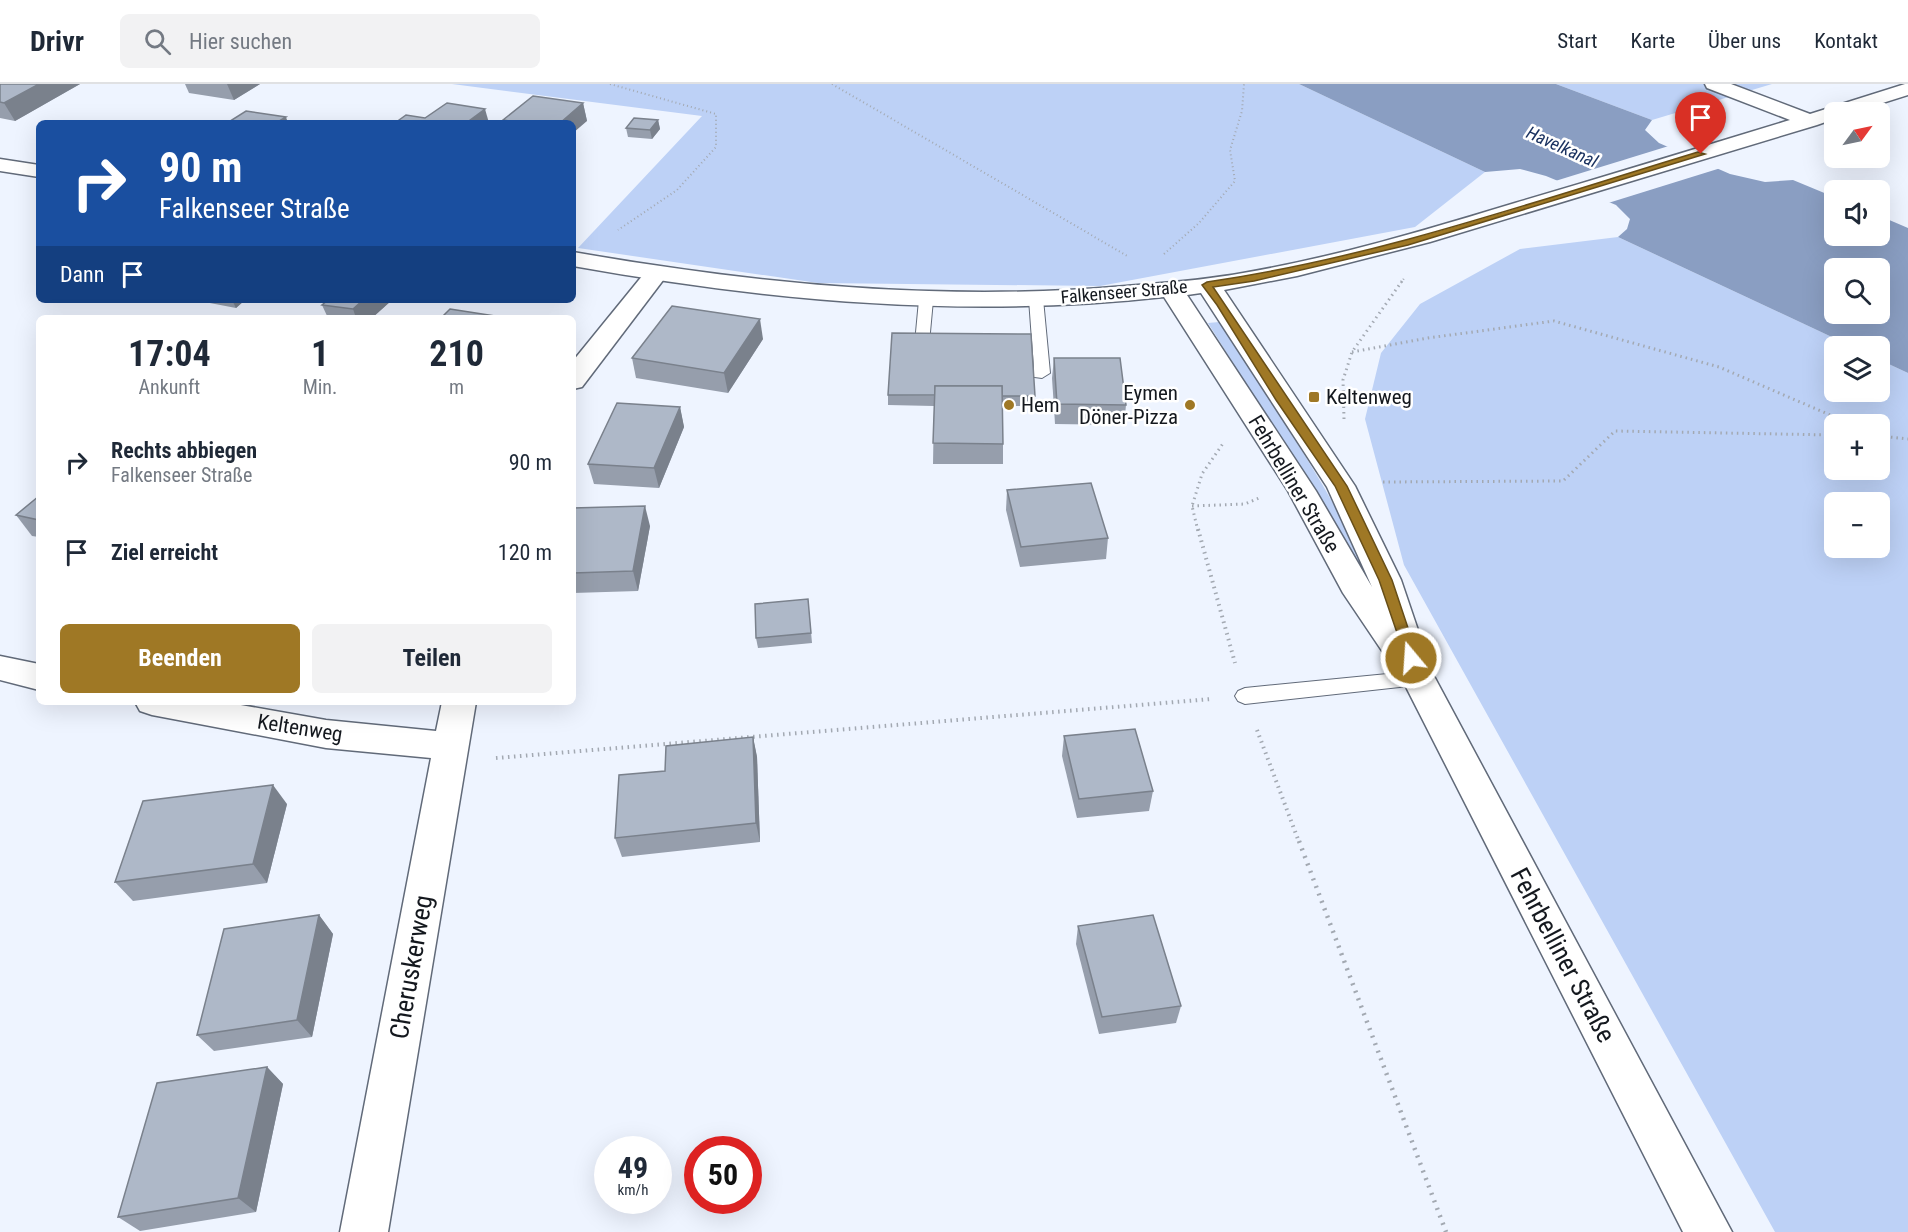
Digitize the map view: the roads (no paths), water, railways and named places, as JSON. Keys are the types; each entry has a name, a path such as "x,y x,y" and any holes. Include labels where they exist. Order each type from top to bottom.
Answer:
{"main road":[{"path":"1714,84 1810,121"},
{"name":"Falkenseer Straße","path":"1868,102 1908,89"},
{"name":"Falkenseer Straße","path":"576,260 655,275 809,293 926,300 1036,299 1207,285 1254,278 1404,243 1824,117"},
{"path":"0,165 36,171"},
{"path":"576,377 655,275"},
{"name":"Fehrbelliner Straße","path":"1207,285 1222,304 1282,400 1341,486 1385,580 1418,678"},
{"name":"Fehrbelliner Straße","path":"1165,289 1183,309 1302,491 1354,585 1418,678 1708,1232"},
{"path":"0,668 36,676"},
{"name":"Keltenweg","path":"168,705 448,754"},
{"name":"Cheruskerweg","path":"364,1232 458,705"}],"lane":[{"path":"1032,373 1042,373 1036,299"},
{"path":"922,343 926,300"},
{"path":"1245,696 1418,678"}],"water":[{"name":"Havelkanal","path":"1299,84 1556,84 1652,120 1645,130 1659,143 1730,174 1765,182 1793,180 1824,193 1824,246 1890,246 1890,220 1908,228 1908,373 1890,365 1890,336 1830,336 1618,237 1627,229 1630,219 1616,205 1546,176 1520,169 1485,172"}],"place":[{"name":"Keltenweg","path":"1314,397"},
{"name":"Hem","path":"1009,405"},
{"name":"Eymen Döner-Pizza","path":"1190,405"}]}
